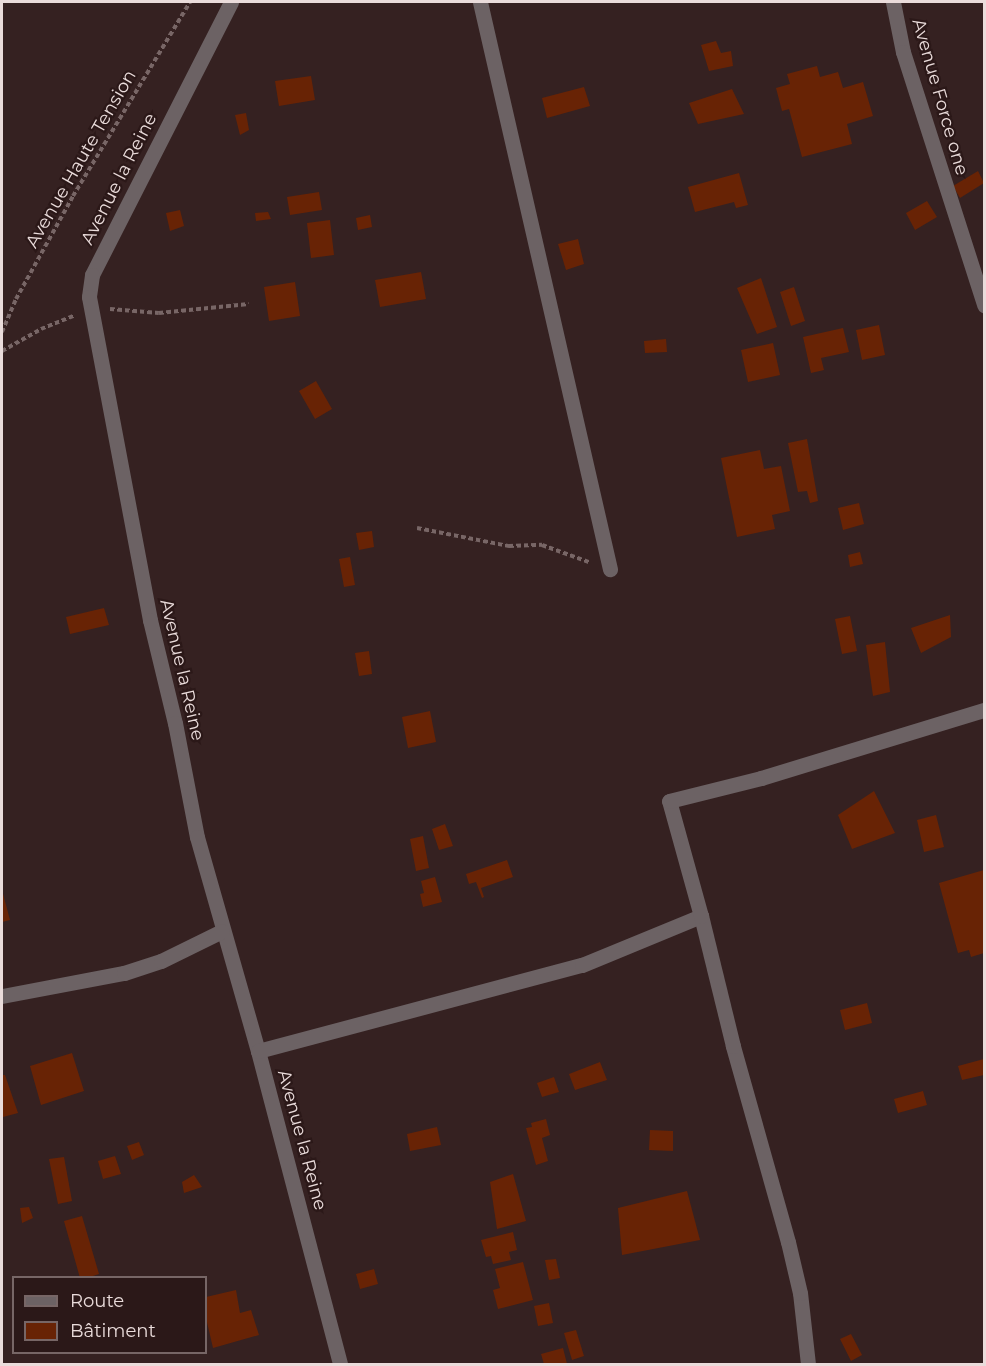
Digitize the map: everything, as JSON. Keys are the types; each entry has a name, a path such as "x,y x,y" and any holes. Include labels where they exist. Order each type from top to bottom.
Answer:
{"street":[{"name":"Avenue la Reine","path":"231,2 92,275 89,284 90,310 150,620 175,723 196,837 258,1051 340,1365"},
{"path":"480,2 610,569"},
{"name":"Avenue Force one","path":"893,2 903,52 984,305"},
{"path":"808,1365 800,1293 793,1262 716,983 701,916 669,801 761,778 984,710"},
{"path":"258,1051 582,965 701,916"},
{"path":"2,996 124,973 161,961 222,932"}],"path":[{"name":"Avenue Haute Tension","path":"2,332 16,299 73,196 190,2"},
{"path":"2,351 41,329 90,310 111,309 159,314 249,304"},
{"path":"417,528 508,546 542,545 610,569"}],"building":[{"path":"716,41 721,53 731,51 733,66 709,71 701,45"},
{"path":"817,66 820,77 838,72 843,88 863,82 873,116 847,124 852,144 802,157 789,109 782,111 776,88 790,84 787,74"},
{"path":"311,76 315,100 279,106 275,81"},
{"path":"584,87 590,106 547,118 542,98"},
{"path":"732,89 744,114 698,124 689,103"},
{"path":"246,113 249,130 240,135 235,115"},
{"path":"978,171 984,183 960,198 953,186"},
{"path":"739,173 748,205 736,208 734,202 695,212 688,187"},
{"path":"319,192 322,210 290,215 287,197"},
{"path":"927,201 937,217 915,230 906,213"},
{"path":"180,210 184,226 170,231 166,213"},
{"path":"268,212 271,219 256,221 255,213"},
{"path":"370,215 372,227 358,230 356,218"},
{"path":"330,220 334,255 311,258 307,223"},
{"path":"578,239 584,264 566,270 558,244"},
{"path":"421,272 426,299 380,307 375,280"},
{"path":"761,278 777,327 757,334 737,288"},
{"path":"295,282 300,316 269,321 264,287"},
{"path":"794,287 805,321 791,326 780,292"},
{"path":"879,325 885,355 862,360 856,330"},
{"path":"843,328 849,352 821,358 824,370 811,373 803,337"},
{"path":"666,339 667,352 645,353 644,341"},
{"path":"773,343 780,375 748,382 741,350"},
{"path":"316,381 332,409 315,419 299,391"},
{"path":"807,439 818,501 810,503 807,491 798,492 788,443"},
{"path":"760,450 764,469 781,466 790,511 772,515 775,529 737,537 721,458"},
{"path":"859,503 864,524 843,530 838,508"},
{"path":"372,531 374,547 359,550 356,533"},
{"path":"860,552 863,564 850,567 848,555"},
{"path":"350,557 355,585 344,587 339,559"},
{"path":"104,608 109,625 70,634 66,617"},
{"path":"950,615 951,637 921,653 911,628"},
{"path":"850,616 857,651 842,654 835,619"},
{"path":"885,642 890,692 873,696 866,645"},
{"path":"369,651 372,674 359,676 355,653"},
{"path":"430,711 436,742 408,748 402,717"},
{"path":"874,791 895,833 852,849 838,815"},
{"path":"936,815 944,847 924,852 917,820"},
{"path":"445,824 453,846 439,850 432,829"},
{"path":"423,836 429,868 416,871 410,839"},
{"path":"507,860 513,877 481,888 484,897 482,898 476,882 469,884 466,874"},
{"path":"984,870 984,953 971,957 969,950 958,953 939,883"},
{"path":"435,877 442,902 423,907 420,894 424,893 421,881"},
{"path":"2,890 10,920 2,922"},
{"path":"867,1003 872,1023 845,1030 840,1010"},
{"path":"72,1053 84,1091 41,1105 30,1066"},
{"path":"984,1059 984,1075 962,1080 958,1066"},
{"path":"600,1062 607,1080 575,1090 569,1074"},
{"path":"2,1075 5,1075 18,1113 3,1117"},
{"path":"554,1077 559,1092 542,1097 537,1083"},
{"path":"923,1091 927,1105 898,1113 894,1099"},
{"path":"546,1119 550,1135 542,1138 548,1161 536,1165 526,1128 532,1127 531,1123"},
{"path":"437,1127 441,1145 410,1151 407,1134"},
{"path":"650,1130 673,1131 673,1151 649,1150"},
{"path":"139,1142 144,1155 132,1160 127,1146"},
{"path":"115,1156 121,1174 103,1179 98,1161"},
{"path":"64,1157 72,1201 58,1204 49,1159"},
{"path":"513,1174 526,1221 497,1229 490,1182"},
{"path":"194,1175 202,1187 184,1193 182,1182"},
{"path":"687,1191 700,1240 622,1255 618,1208"},
{"path":"29,1207 33,1218 22,1223 20,1208"},
{"path":"82,1216 99,1274 79,1276 64,1221"},
{"path":"513,1232 517,1250 509,1252 511,1260 493,1264 491,1256 486,1257 481,1240"},
{"path":"556,1259 560,1278 549,1280 545,1260"},
{"path":"523,1262 533,1300 498,1309 493,1290 500,1288 495,1269"},
{"path":"374,1269 378,1284 360,1289 356,1274"},
{"path":"236,1290 240,1313 251,1310 259,1335 213,1348 207,1322 207,1297"},
{"path":"549,1303 553,1323 538,1326 534,1306"},
{"path":"576,1330 584,1356 572,1360 564,1333"},
{"path":"851,1334 862,1355 851,1361 840,1339"},
{"path":"563,1348 567,1364 544,1364 541,1354"}]}
